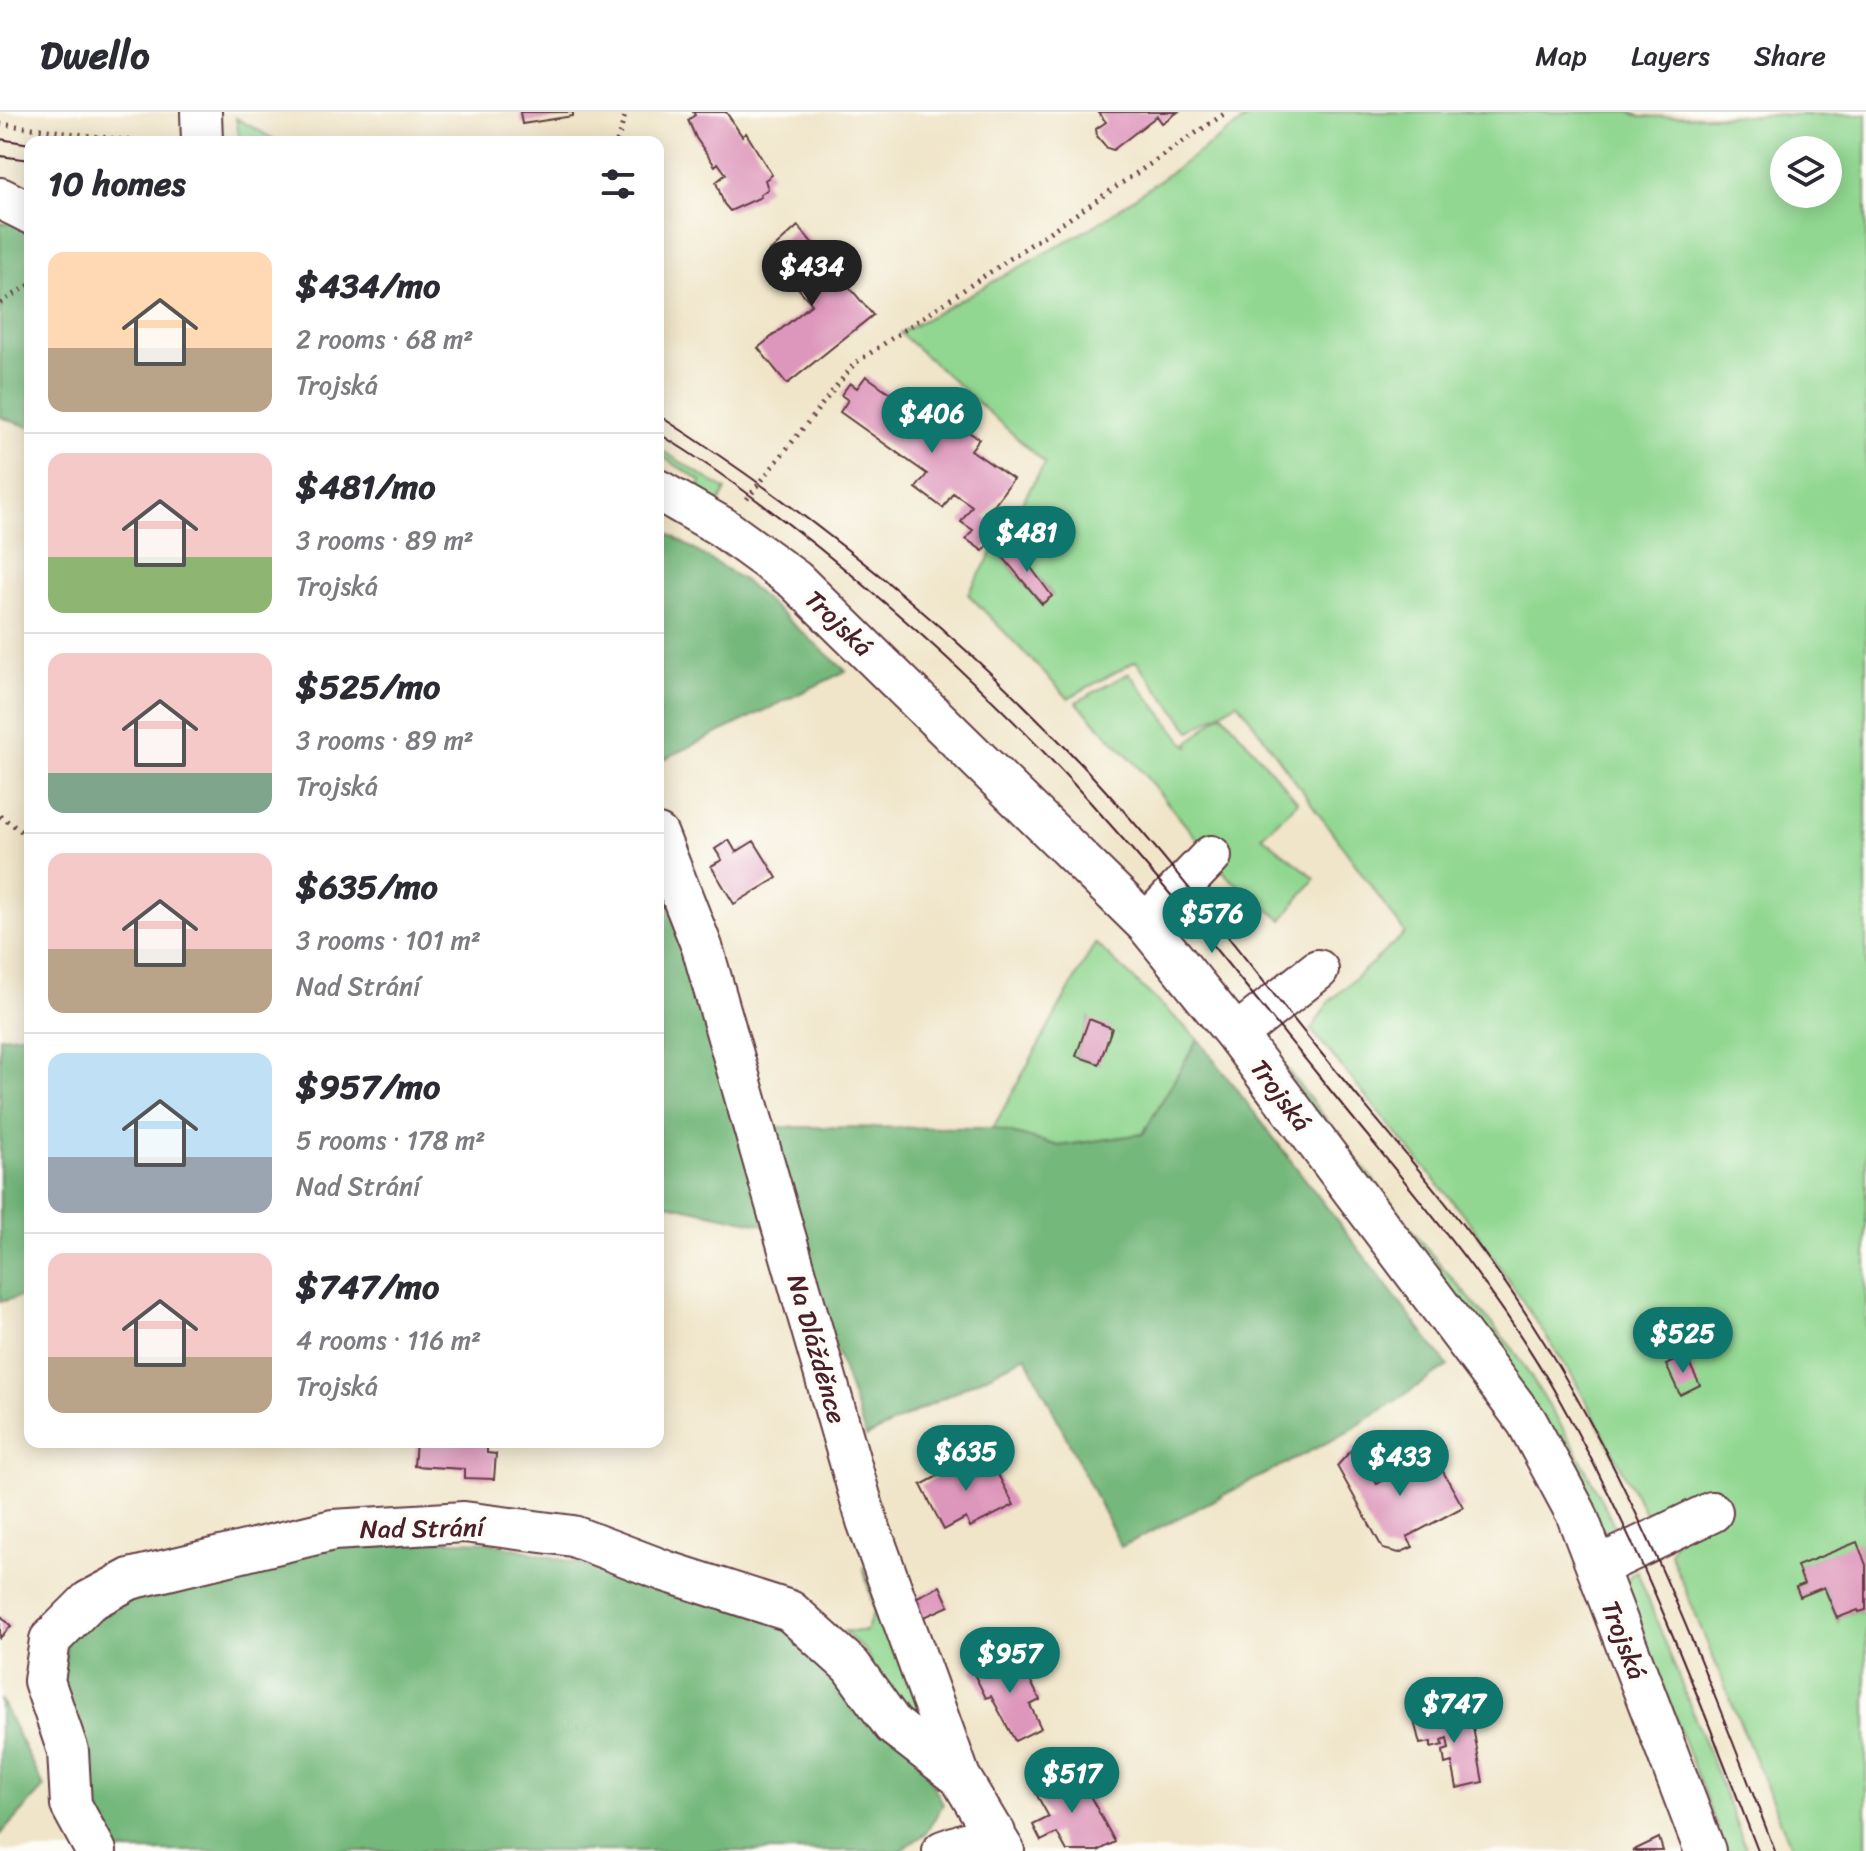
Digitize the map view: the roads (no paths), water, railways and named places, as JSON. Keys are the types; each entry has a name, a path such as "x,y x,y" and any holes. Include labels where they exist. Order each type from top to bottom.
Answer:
{"street":[{"path":"201,112 202,136"},
{"path":"0,183 24,186"},
{"path":"0,198 24,210"},
{"name":"Trojská","path":"664,493 722,527 795,580 1146,924 1236,1035 1527,1422 1576,1513 1705,1851"},
{"name":"Na Dlážděnce","path":"664,850 702,947 867,1521 960,1777 999,1842"},
{"path":"1146,924 1211,856"},
{"path":"1236,1035 1318,970"},
{"path":"1597,1567 1712,1512"},
{"name":"Nad Strání","path":"96,1851 71,1805 68,1751 44,1681 50,1640 89,1601 130,1579 333,1530 464,1522 573,1536 665,1571 790,1611 851,1666 893,1725 960,1777"},
{"path":"943,1851 999,1842"}],"tram line":[{"path":"0,139 24,143"},
{"path":"0,156 24,159"},
{"path":"664,419 779,498 894,588 949,635 1055,737 1159,851 1453,1212 1506,1283 1568,1382 1636,1512 1695,1647 1775,1851"},
{"path":"664,437 746,492 831,557 1016,723 1177,902 1476,1272 1559,1399 1616,1509 1667,1621 1758,1851"}]}
